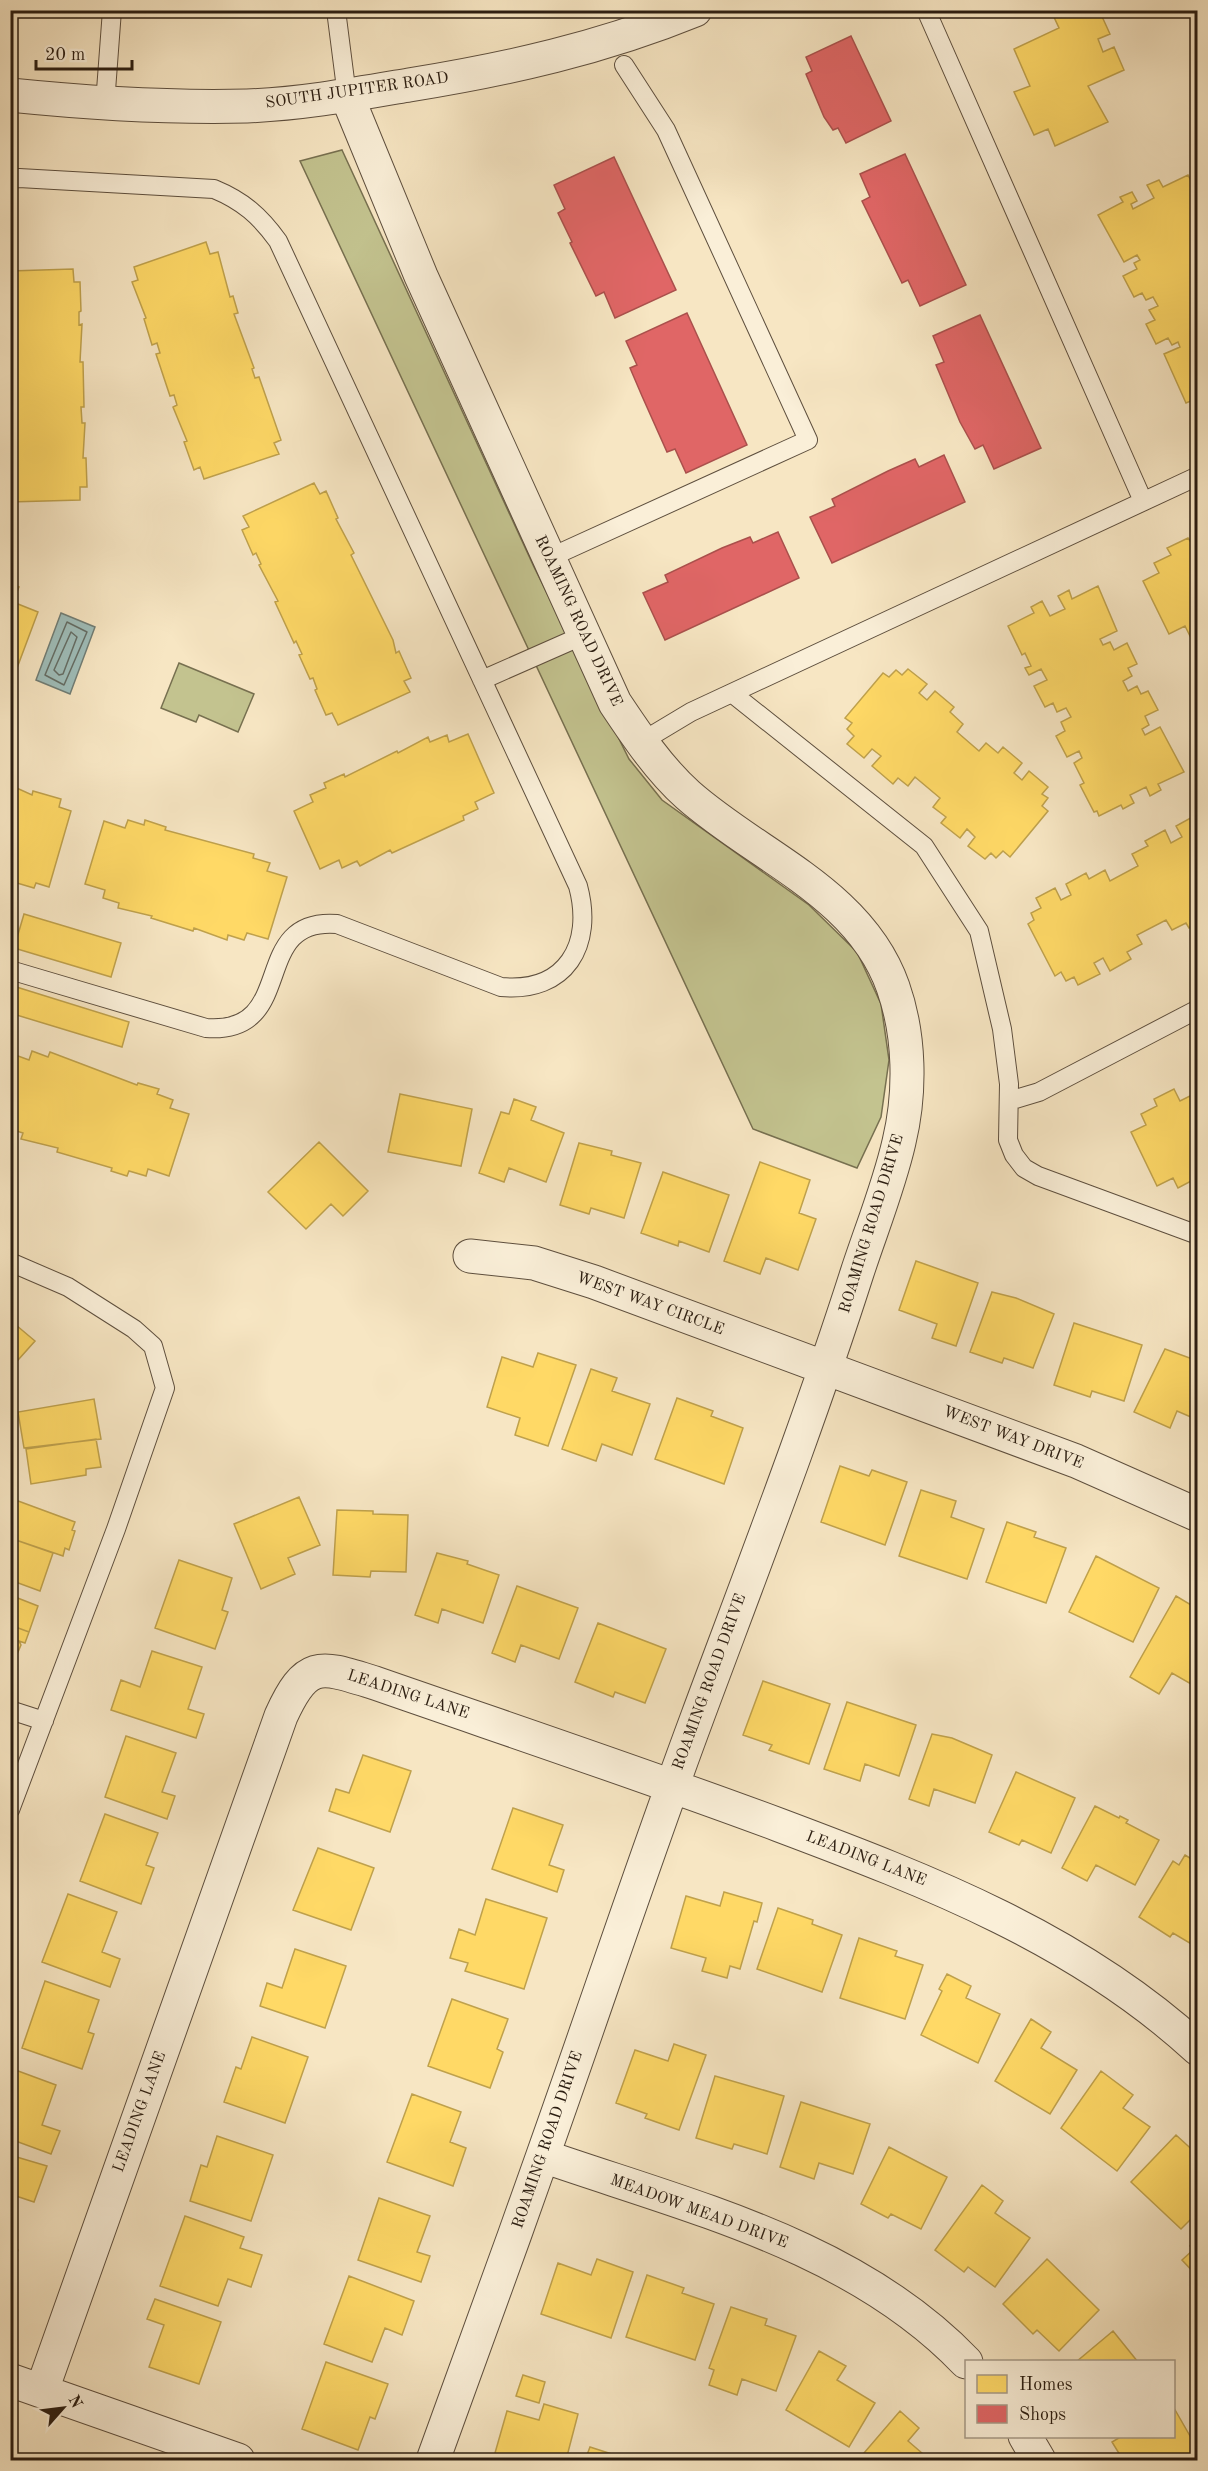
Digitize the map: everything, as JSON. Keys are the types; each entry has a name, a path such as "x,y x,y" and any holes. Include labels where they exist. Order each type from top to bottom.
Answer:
{"street":[{"name":"SOUTH JUPITER ROAD","path":"10,95 105,104 248,106 347,96 500,70 578,51 695,10"},
{"name":"ROAMING ROAD DRIVE","path":"347,96 421,276 615,703 641,742 685,793 719,820 810,883 847,915 876,947 893,985 903,1020 908,1083 900,1141 826,1369 672,1785 543,2156 433,2460"},
{"name":"WEST WAY CIRCLE","path":"470,1256 534,1263 594,1282 826,1369"},
{"name":"WEST WAY DRIVE","path":"826,1369 1076,1461 1197,1515"},
{"name":"LEADING LANE","path":"42,2390 280,1716 300,1681 318,1670 337,1671 672,1785 880,1863 984,1907 1124,1988 1197,2049"},
{"name":"MEADOW MEAD DRIVE","path":"543,2156 771,2235 874,2287 965,2361"},
{"path":"10,2380 238,2460"},
{"path":"1026,2438 1039,2460"}],"lane":[{"path":"105,104 112,10"},
{"path":"336,10 347,96"},
{"path":"926,10 1143,501"},
{"path":"549,558 808,440 666,130 624,65"},
{"path":"10,180 20,178 214,189 240,200 262,218 278,242 578,886 584,918 573,957 560,973 542,984 522,989 501,987 337,924 322,923 307,926 294,935 284,947 268,992 250,1018 237,1026 221,1029 206,1028 10,970"},
{"path":"641,742 691,712 1197,476"},
{"path":"482,680 584,635"},
{"path":"733,694 924,846 979,931 1002,1029 1009,1084 1008,1140 1014,1155 1024,1168 1038,1176 1197,1235"},
{"path":"1009,1101 1039,1092 1197,1009"},
{"path":"10,1262 68,1287 134,1329 153,1346 165,1388 10,1810"},
{"path":"10,1710 44,1721"}],"green space":[{"path":"342,150 534,567 629,759 662,800 809,905 857,952 881,1004 889,1060 881,1117 857,1168 753,1129 300,161"},
{"path":"179,663 254,694 238,732 199,715 196,722 161,708"}],"water":[{"path":"61,613 95,627 70,694 36,680"}],"building: Homes":[{"path":"1062,10 1099,10 1110,34 1098,39 1103,52 1114,47 1124,70 1088,86 1108,122 1055,146 1048,129 1034,135 1014,92 1030,86 1014,49 1059,28 1053,15"},
{"path":"1188,175 1198,195 1198,227 1192,230 1194,234 1198,232 1198,398 1186,403 1164,354 1180,347 1178,342 1172,345 1168,338 1156,344 1146,324 1155,320 1149,310 1158,306 1153,297 1146,300 1142,293 1134,297 1123,276 1137,269 1134,263 1140,260 1137,255 1124,262 1098,215 1123,202 1120,197 1132,192 1137,201 1131,204 1133,209 1154,198 1147,185 1159,180 1163,187"},
{"path":"206,242 210,254 218,252 230,297 233,296 238,313 234,314 254,368 252,369 255,378 259,377 281,440 274,443 279,454 204,479 200,467 194,470 184,442 187,441 173,407 177,405 174,395 170,396 156,354 160,353 157,343 152,345 144,319 146,318 132,282 138,280 134,267"},
{"path":"73,269 74,282 80,282 79,325 82,324 80,362 83,362 84,407 81,407 82,423 85,423 83,458 86,458 87,487 80,487 80,500 10,502 10,271"},
{"path":"314,483 320,494 326,491 338,518 336,519 354,553 351,555 393,640 396,653 399,651 411,678 404,681 410,692 338,725 332,713 326,715 315,690 317,689 313,678 310,679 299,655 302,654 296,641 294,643 275,602 278,601 259,565 261,564 256,553 253,555 242,530 249,527 243,516"},
{"path":"1188,538 1198,552 1198,634 1191,638 1185,626 1169,634 1143,581 1159,573 1154,563 1171,555 1167,548"},
{"path":"10,583 19,587 13,602 38,612 14,676 10,675"},
{"path":"1098,586 1117,631 1100,639 1103,645 1110,642 1114,650 1127,643 1137,664 1128,668 1132,676 1123,681 1128,691 1137,686 1141,694 1148,691 1158,710 1145,716 1149,725 1142,729 1145,735 1160,727 1184,772 1158,784 1161,790 1150,796 1146,787 1130,795 1134,803 1123,809 1121,805 1099,816 1097,811 1094,812 1080,785 1084,783 1074,763 1082,758 1079,751 1067,757 1056,736 1065,731 1061,722 1071,717 1066,708 1057,712 1053,703 1045,707 1034,686 1047,680 1041,669 1029,675 1025,668 1031,666 1025,653 1022,655 1008,626 1034,613 1031,607 1042,601 1050,616 1065,609 1058,596 1069,590 1072,599"},
{"path":"908,669 927,684 919,693 927,700 935,691 954,707 950,712 963,724 957,732 979,751 986,743 998,753 1003,747 1022,763 1014,773 1022,780 1029,771 1048,787 1042,794 1048,798 1042,806 1048,811 1010,857 1003,851 996,858 991,853 985,859 968,846 975,837 967,829 960,838 941,823 946,817 933,807 940,798 915,777 908,786 898,778 893,784 872,766 881,756 872,749 864,758 847,744 854,736 847,729 852,723 845,718 883,673 889,677 896,670 902,675"},
{"path":"468,734 494,793 475,802 478,809 463,816 464,820 392,853 390,850 360,866 357,861 342,868 339,860 320,869 294,811 313,802 310,795 326,788 324,783 344,774 345,777 428,737 430,742 447,735 449,742"},
{"path":"10,785 32,795 33,791 61,799 59,807 71,811 49,887 36,883 34,888 10,881"},
{"path":"1196,815 1198,923 1189,928 1186,923 1172,930 1166,920 1137,935 1142,944 1127,952 1131,959 1110,971 1103,958 1094,963 1100,974 1078,985 1074,977 1066,981 1061,972 1055,976 1028,924 1034,920 1031,913 1041,908 1036,898 1055,888 1061,900 1071,895 1066,884 1086,873 1089,879 1105,870 1110,881 1138,866 1132,854 1148,846 1145,841 1165,830 1171,843 1182,837 1176,826"},
{"path":"128,820 144,825 145,820 166,827 165,830 254,854 253,858 270,863 267,871 287,877 268,939 247,933 244,940 228,935 227,940 194,928 193,931 151,918 152,916 118,908 119,903 103,898 105,890 85,884 104,821 125,828"},
{"path":"24,914 121,943 111,977 14,948"},
{"path":"10,985 129,1022 122,1047 10,1013"},
{"path":"32,1051 48,1057 50,1052 137,1085 138,1083 159,1089 157,1094 173,1100 170,1108 189,1114 169,1176 148,1169 146,1176 129,1171 127,1176 111,1171 112,1168 57,1152 58,1148 21,1139 23,1133 10,1129 10,1053 29,1060"},
{"path":"1174,1089 1180,1101 1198,1092 1196,1186 1193,1180 1178,1188 1173,1178 1157,1186 1131,1132 1146,1125 1141,1114 1157,1106 1154,1099"},
{"path":"400,1094 472,1109 461,1166 388,1152"},
{"path":"514,1099 536,1107 531,1120 564,1133 546,1182 509,1168 504,1182 479,1173 501,1112 509,1114"},
{"path":"319,1142 368,1191 343,1216 331,1204 306,1229 268,1192"},
{"path":"579,1143 612,1151 611,1155 641,1163 624,1218 591,1208 589,1214 560,1205"},
{"path":"760,1162 810,1180 799,1213 816,1219 798,1270 766,1258 760,1274 724,1261"},
{"path":"663,1172 729,1195 709,1252 679,1241 678,1246 641,1233"},
{"path":"916,1261 978,1283 956,1346 932,1338 937,1324 899,1310"},
{"path":"992,1292 1016,1298 1054,1314 1033,1368 1004,1358 1002,1363 970,1352"},
{"path":"10,1320 35,1341 10,1369"},
{"path":"1074,1323 1142,1345 1124,1401 1092,1391 1090,1397 1054,1385"},
{"path":"1165,1349 1198,1361 1198,1420 1177,1411 1170,1428 1134,1412"},
{"path":"538,1353 576,1365 548,1446 515,1435 520,1418 487,1407 502,1357 533,1367"},
{"path":"591,1369 617,1378 612,1391 650,1404 632,1455 602,1444 596,1461 562,1449"},
{"path":"677,1398 713,1411 711,1416 743,1428 724,1484 655,1459"},
{"path":"94,1399 101,1439 24,1448 18,1412"},
{"path":"96,1439 101,1467 86,1469 86,1475 31,1484 26,1449"},
{"path":"840,1466 869,1476 872,1470 907,1482 885,1545 821,1522"},
{"path":"921,1490 956,1501 951,1517 984,1529 967,1579 899,1556"},
{"path":"299,1497 320,1545 288,1558 295,1574 261,1589 234,1524"},
{"path":"10,1498 75,1522 72,1530 75,1531 69,1550 65,1548 63,1556 10,1538"},
{"path":"337,1510 408,1515 406,1572 371,1571 370,1577 333,1575"},
{"path":"1007,1522 1036,1532 1034,1537 1066,1548 1046,1603 986,1582"},
{"path":"10,1538 53,1553 40,1591 10,1580"},
{"path":"437,1553 468,1561 467,1564 499,1575 483,1623 442,1609 438,1623 415,1615"},
{"path":"1096,1556 1159,1588 1133,1642 1069,1612"},
{"path":"179,1560 232,1578 222,1610 228,1612 215,1649 155,1628"},
{"path":"517,1586 578,1608 559,1659 521,1645 515,1662 492,1653"},
{"path":"10,1595 38,1606 29,1632 10,1625"},
{"path":"1176,1596 1198,1609 1195,1624 1198,1626 1198,1688 1172,1673 1159,1694 1130,1677"},
{"path":"598,1623 666,1649 645,1703 615,1692 613,1697 575,1682"},
{"path":"10,1625 29,1632 25,1643 19,1641 21,1645 11,1668"},
{"path":"152,1651 202,1667 188,1709 204,1714 196,1738 111,1710 121,1680 140,1687"},
{"path":"763,1681 830,1704 809,1764 769,1750 772,1745 743,1735"},
{"path":"847,1702 916,1725 899,1776 865,1764 860,1781 824,1769"},
{"path":"932,1734 952,1738 992,1755 975,1803 934,1789 929,1806 909,1799"},
{"path":"126,1736 176,1753 162,1792 175,1796 167,1819 105,1797"},
{"path":"363,1755 411,1771 390,1832 329,1811 336,1789 349,1793"},
{"path":"1016,1772 1075,1798 1051,1853 1022,1840 1019,1845 989,1832"},
{"path":"1095,1806 1128,1820 1126,1823 1159,1840 1135,1885 1096,1865 1087,1881 1062,1868"},
{"path":"513,1808 563,1825 549,1865 564,1870 557,1892 492,1869"},
{"path":"105,1814 158,1833 146,1865 154,1868 141,1904 80,1881"},
{"path":"318,1848 374,1868 351,1930 293,1910"},
{"path":"1185,1855 1198,1863 1198,1948 1173,1933 1170,1937 1139,1917 1173,1861 1179,1865"},
{"path":"724,1892 762,1903 757,1922 754,1921 740,1969 730,1966 727,1978 702,1971 706,1958 671,1948 686,1896 720,1906"},
{"path":"68,1894 117,1912 102,1952 120,1959 110,1987 42,1962"},
{"path":"486,1899 547,1918 524,1989 465,1971 468,1963 450,1958 459,1929 475,1935"},
{"path":"778,1908 813,1920 812,1924 842,1935 822,1992 757,1969"},
{"path":"859,1938 897,1951 895,1956 923,1965 905,2019 840,1998"},
{"path":"295,1949 346,1966 325,2028 260,2006 267,1983 282,1988"},
{"path":"947,1974 971,1986 966,1998 1000,2014 978,2063 921,2035 942,1991 939,1989"},
{"path":"45,1981 99,2000 88,2032 94,2034 82,2069 22,2048"},
{"path":"452,1999 508,2019 497,2049 503,2052 490,2088 428,2066"},
{"path":"1031,2019 1051,2032 1041,2048 1077,2070 1050,2114 995,2081"},
{"path":"252,2037 308,2057 285,2123 224,2102 236,2067 241,2069"},
{"path":"674,2044 706,2055 679,2130 645,2118 647,2114 616,2103 635,2050 668,2061"},
{"path":"10,2068 56,2085 42,2125 60,2131 51,2154 10,2139"},
{"path":"1101,2071 1133,2095 1123,2108 1150,2127 1117,2171 1061,2128"},
{"path":"715,2076 784,2096 767,2154 734,2144 732,2149 696,2138"},
{"path":"412,2094 461,2112 450,2142 466,2148 453,2186 387,2162"},
{"path":"801,2102 870,2124 853,2174 819,2163 814,2179 780,2167"},
{"path":"1176,2135 1198,2155 1198,2212 1181,2229 1131,2182"},
{"path":"217,2136 273,2155 251,2221 190,2201 201,2165 207,2167"},
{"path":"889,2147 947,2177 921,2229 891,2214 888,2218 861,2204"},
{"path":"10,2155 47,2166 34,2202 16,2196 10,2213"},
{"path":"982,2185 1003,2201 995,2213 1030,2238 995,2287 968,2267 964,2272 935,2250"},
{"path":"379,2198 430,2216 417,2252 430,2256 421,2282 358,2260"},
{"path":"185,2216 244,2237 240,2248 262,2255 251,2287 228,2279 218,2306 160,2286"},
{"path":"1198,2240 1198,2277 1182,2260 1193,2250 1190,2246"},
{"path":"10,2248 18,2250 10,2271"},
{"path":"597,2259 633,2272 611,2338 541,2314 558,2263 591,2275"},
{"path":"1047,2259 1099,2310 1059,2351 1037,2330 1033,2334 1003,2304"},
{"path":"647,2275 684,2288 682,2293 714,2304 695,2360 626,2337"},
{"path":"349,2276 414,2301 402,2335 385,2328 372,2362 324,2344"},
{"path":"155,2299 221,2322 199,2384 149,2367 164,2325 147,2319"},
{"path":"731,2307 767,2319 765,2325 796,2336 776,2391 742,2379 737,2395 709,2385 714,2370 709,2368"},
{"path":"1113,2331 1136,2360 1078,2360"},
{"path":"819,2351 846,2366 837,2380 875,2403 849,2447 786,2410"},
{"path":"326,2362 388,2384 375,2419 370,2417 358,2450 302,2429"},
{"path":"523,2375 545,2382 539,2403 516,2396"},
{"path":"544,2404 578,2414 566,2460 493,2460 507,2411 539,2420"},
{"path":"1175,2410 1198,2450 1198,2460 1123,2460 1112,2442 1119,2438 1175,2438"},
{"path":"900,2411 919,2428 908,2441 930,2460 858,2460"},
{"path":"590,2447 624,2458 626,2460 585,2460"}],"building: Shops":[{"path":"851,36 891,121 846,143 838,128 833,130 824,117 806,74 812,71 806,57"},
{"path":"905,154 966,285 920,306 908,280 902,283 862,201 870,197 860,174"},
{"path":"614,157 676,290 615,318 604,292 596,296 570,243 572,242 558,213 565,209 554,185"},
{"path":"687,313 747,445 686,473 675,449 667,452 630,368 637,365 626,341"},
{"path":"980,315 1041,448 994,469 983,445 975,449 960,422 936,365 944,362 933,336"},
{"path":"944,455 965,502 832,563 810,517 835,506 832,499 888,471 915,459 919,467"},
{"path":"778,532 799,578 665,640 643,593 668,582 665,575 722,548 750,537 753,543"}]}
